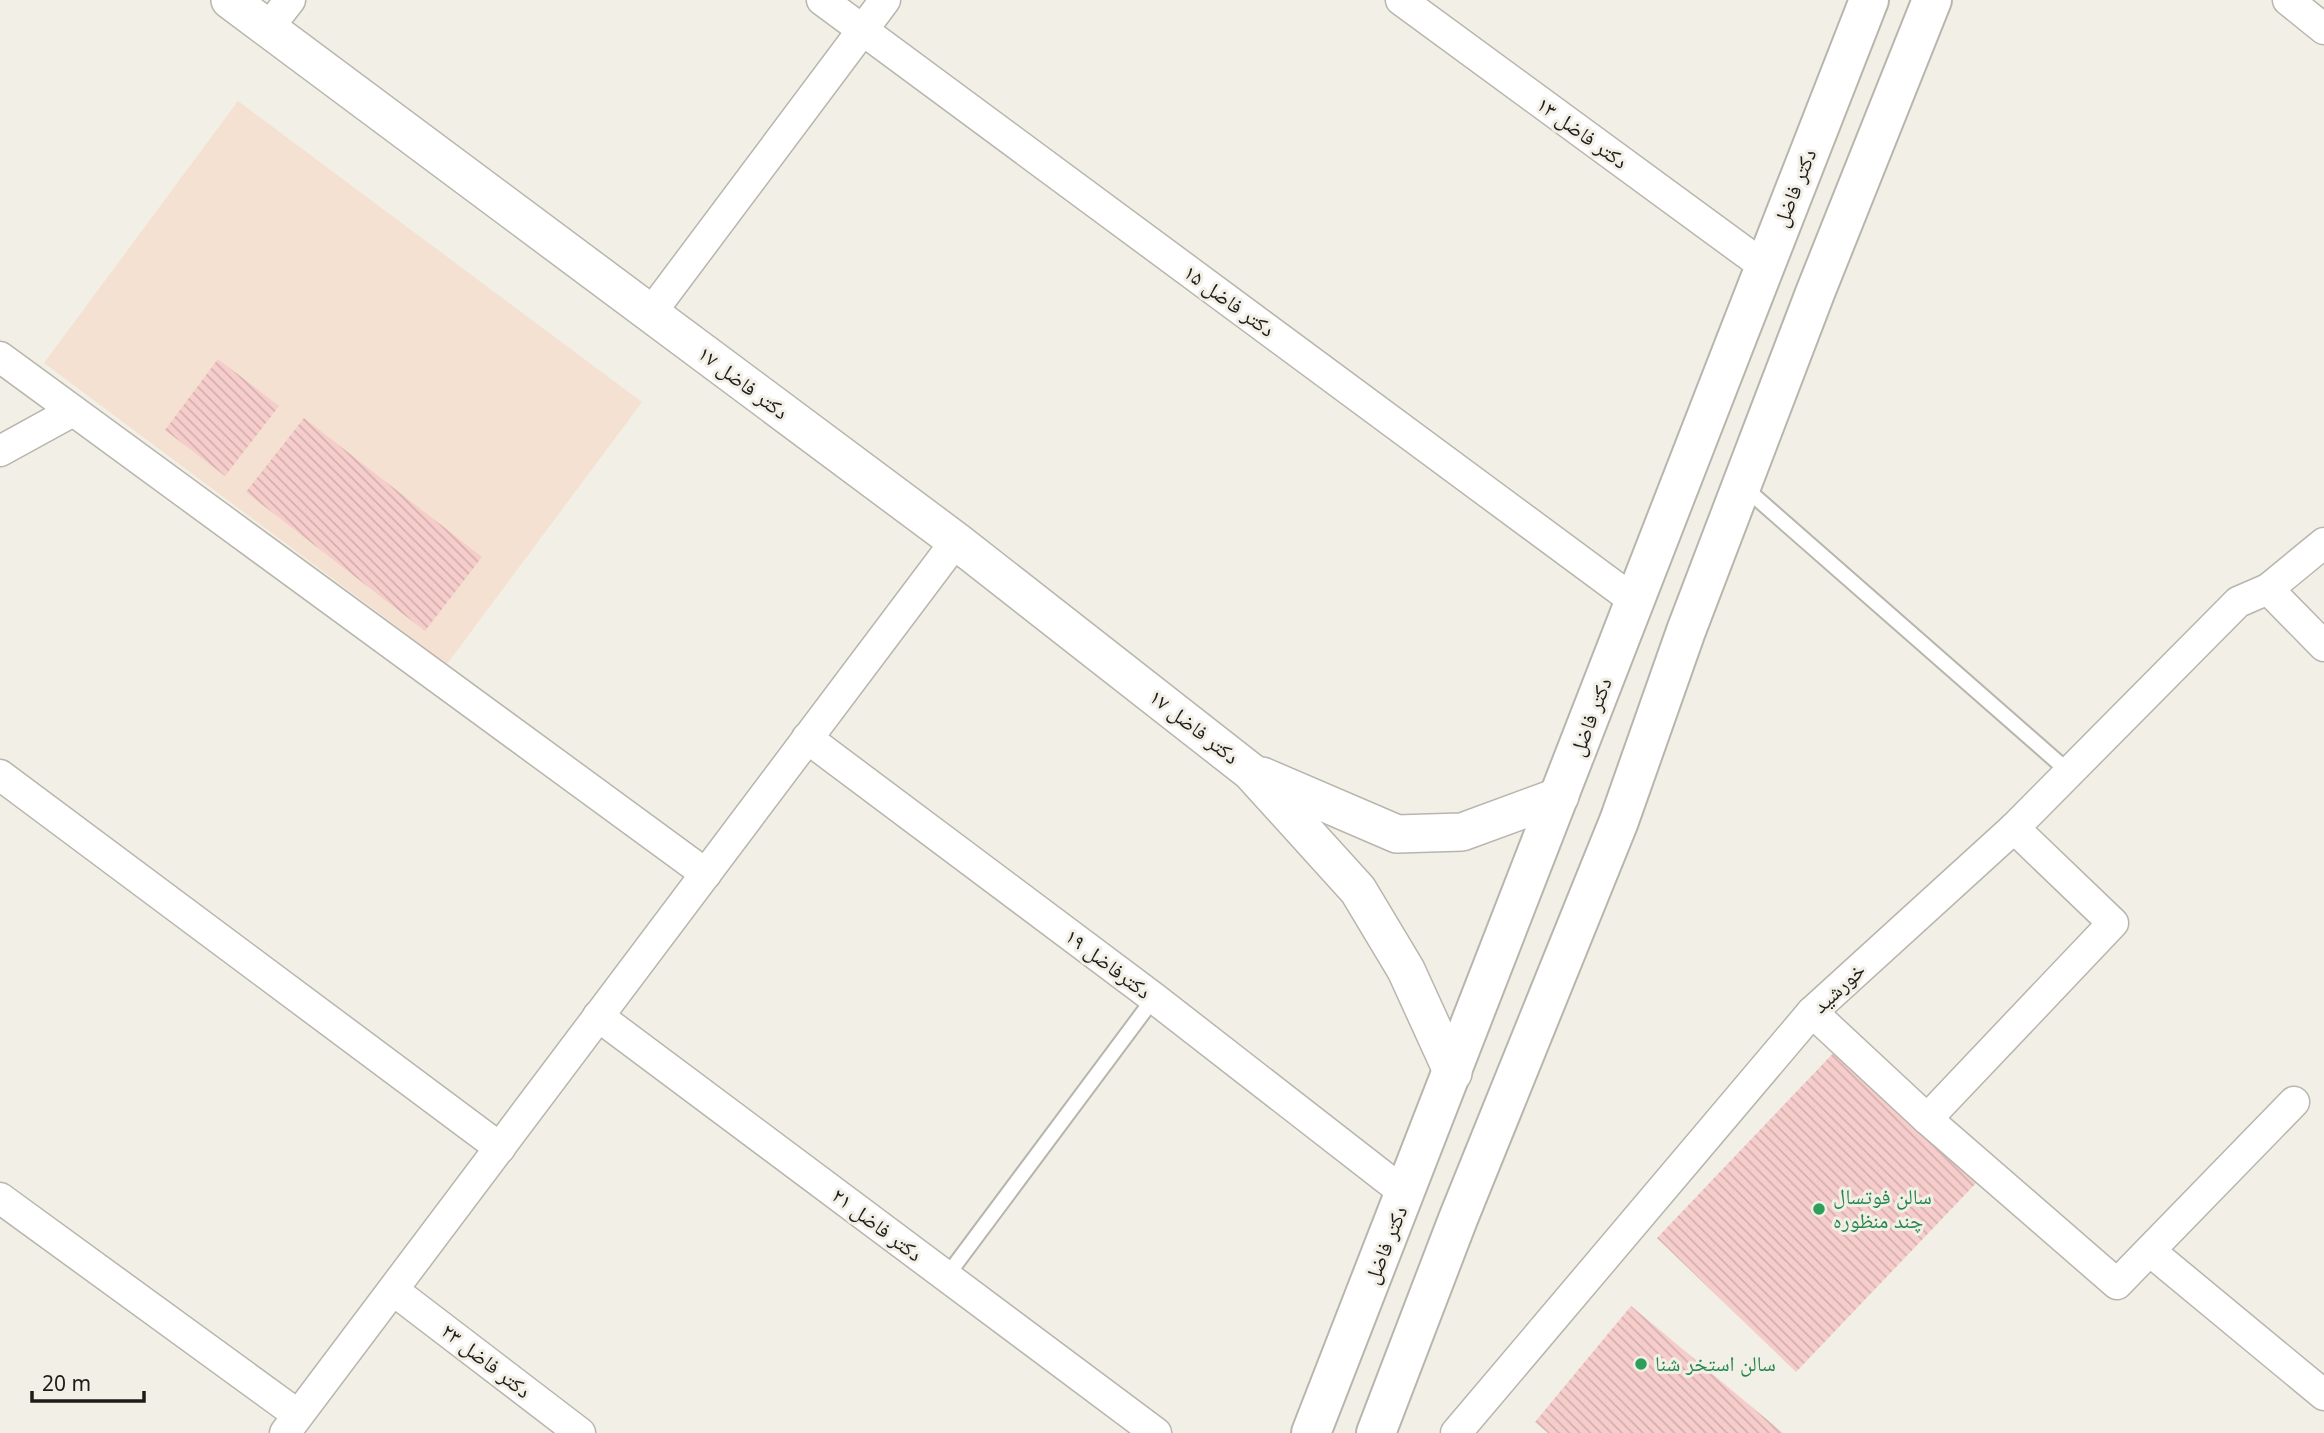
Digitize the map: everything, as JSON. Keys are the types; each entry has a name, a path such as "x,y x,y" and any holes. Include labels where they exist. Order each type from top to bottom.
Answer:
{"main road":[{"name":"دکتر فاضل","path":"1311,1433 1869,0"},
{"path":"1376,1433 1463,1206 1619,821 1686,631 1815,293 1932,0"}],"street":[{"name":"دکتر فاضل ۱۷","path":"230,0 956,541 1251,772"},
{"path":"268,28 290,0"},
{"name":"دکتر فاضل ۱۵","path":"822,0 1636,602"},
{"path":"650,314 885,0"},
{"name":"دکتر فاضل ۱۳","path":"1401,0 1764,266"},
{"path":"2288,0 2324,29"},
{"path":"0,357 706,874"},
{"path":"0,451 73,411"},
{"path":"0,1198 292,1424 956,541"},
{"name":"خورشید","path":"1456,1433 1811,1012 2014,828 2238,602 2268,589 2324,543"},
{"path":"2268,589 2324,646"},
{"name":"دکترفاضل ۱۹","path":"807,738 1154,998 1406,1194"},
{"path":"1251,772 1397,834 1462,832 1560,796"},
{"path":"1251,772 1358,890 1406,970 1452,1073"},
{"path":"0,775 500,1148"},
{"path":"1927,1119 2113,923 2014,828"},
{"path":"1811,1012 1927,1119 2117,1284 2294,1102"},
{"name":"دکتر فاضل ۲۱","path":"598,1017 1156,1433"},
{"path":"2150,1251 2324,1395"},
{"name":"دکتر فاضل ۲۳","path":"393,1290 580,1433"}],"lane":[{"path":"1742,485 2069,772"},
{"path":"946,1277 1154,998"}],"shaded area":[{"path":"238,101 642,402 447,664 44,363"}],"building":[{"path":"218,359 279,406 225,476 165,430"},
{"path":"304,418 482,557 425,631 246,492"},
{"name":"سالن فوتسال چند منظوره","path":"1841,1045 1980,1179 1796,1372 1657,1238"},
{"name":"سالن استخر شنا","path":"1631,1306 1783,1433 1548,1433 1535,1422"}],"place":[{"name":"سالن فوتسال چند منظوره","path":"1819,1209"},
{"name":"سالن استخر شنا","path":"1641,1364"}]}
